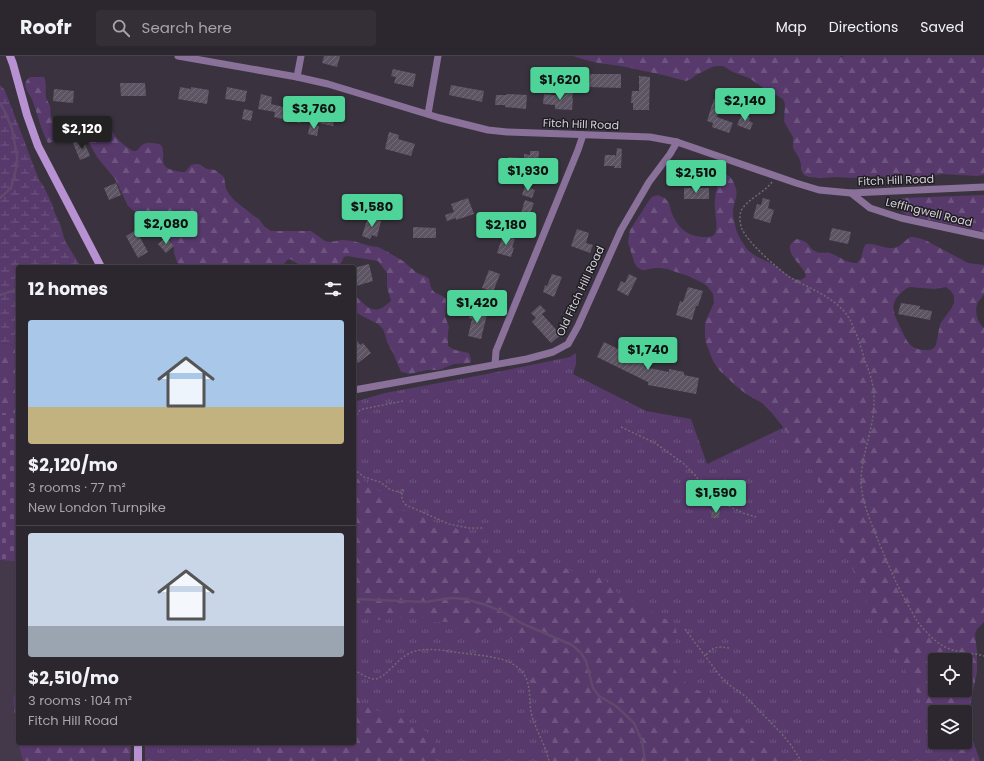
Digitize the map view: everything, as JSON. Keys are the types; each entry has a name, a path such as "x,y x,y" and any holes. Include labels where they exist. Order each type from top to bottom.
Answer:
{"main road":[{"path":"10,56 27,116 38,146 100,265"},
{"path":"138,745 138,761"}],"street":[{"name":"Fitch Hill Road","path":"178,56 328,84 428,114 488,130 650,137 677,142 819,190 851,193 984,187"},
{"path":"297,77 301,56"},
{"path":"428,114 438,56"},
{"path":"495,364 496,351 583,135"},
{"name":"Old Fitch Hill Road","path":"356,390 528,358 553,352 568,344 578,326 620,230 649,182 677,142"},
{"name":"Leffingwell Road","path":"851,193 870,208 901,218 984,236"}],"path":[{"path":"775,176 766,190 744,206 740,216 742,228 751,242 771,263 789,276 832,300 843,310 851,321 872,381 874,391 873,415 861,483 864,501 870,519 891,570 916,620 935,640 944,646 957,651 984,656"},
{"path":"356,415 363,409 403,401"},
{"path":"621,427 655,443 683,463 695,475 713,498 744,514 756,517"},
{"path":"356,471 364,477 380,482 391,490 402,493"},
{"path":"403,489 402,500 406,505 444,522 469,528 484,528"},
{"path":"685,629 723,679 745,696 781,733 801,761"},
{"path":"705,655 716,647 729,648"},
{"path":"356,671 371,678 378,678 383,676 406,655 423,650 437,650 484,656 508,662 519,669 527,679 531,713 549,761"}],"shaded area":[{"path":"0,560 16,562 16,693 13,708 16,720 16,745 19,745 23,761 0,761"}],"green space":[{"path":"573,56 984,56 984,175 942,174 921,178 876,176 854,178 809,177 804,175 801,170 799,158 793,148 793,137 784,121 785,104 783,99 749,78 733,72 723,66 717,66 712,67 686,81 621,66 598,63"},
{"path":"30,77 44,77 46,84 46,98 50,106 51,117 54,120 81,121 103,118 107,121 112,132 118,139 131,150 136,151 146,143 159,144 163,148 164,164 169,169 185,172 191,165 199,164 207,169 215,170 224,177 226,189 234,200 259,219 264,226 271,231 311,231 325,241 353,241 378,247 403,261 417,273 427,277 434,292 446,299 445,316 449,327 448,346 455,350 469,353 471,362 454,364 439,370 427,370 410,374 401,372 387,342 383,329 378,324 356,312 356,296 367,307 376,310 385,306 391,301 387,287 387,273 378,261 347,256 344,257 340,265 300,265 290,259 287,260 283,265 179,265 174,253 174,247 169,239 154,234 141,217 128,206 115,179 97,157 84,136 79,133 65,136 48,143 41,128 32,100 25,87 27,79"},
{"path":"0,85 4,89 8,98 39,180 53,206 65,241 80,265 16,265 16,345 0,343"},
{"path":"727,175 733,181 737,195 733,209 733,217 737,232 746,248 754,255 775,265 787,275 797,280 803,279 806,276 805,272 794,258 790,248 792,243 797,239 806,242 817,252 830,253 846,261 857,263 861,258 866,244 894,248 910,237 914,237 925,240 968,263 984,265 984,294 978,302 976,312 978,320 984,328 984,622 977,629 975,634 977,672 972,696 972,653 928,653 928,697 972,697 970,705 928,705 928,715 911,680 873,617 843,547 828,518 822,488 808,459 772,413 762,403 746,394 736,386 719,370 713,361 705,336 705,322 714,303 713,294 708,287 688,276 667,269 654,268 642,270 637,267 634,262 628,242 630,230 652,197 658,195 666,200 676,222 688,233 699,237 709,237 714,235 717,226 715,196 720,180","holes":["946,287 954,296 954,303 940,324 936,345 934,348 920,350 914,348 907,341 893,307 896,298 907,288 934,289"]},
{"path":"984,195 984,232 907,215 902,212 900,199 903,198"},
{"path":"0,343 16,345 16,413 0,413"},
{"path":"576,353 576,364 573,374 646,411 691,419 707,464 791,424 930,705 928,705 928,749 950,749 956,761 145,761 145,745 356,745 356,401 385,393 570,357"},
{"path":"0,413 16,413 16,562 0,560"},
{"path":"356,479 365,481 389,496 396,501 401,509 411,516 423,517 444,526 453,527 470,535 483,551 493,557 508,560 524,552 538,562 550,566 559,566 585,577 599,577 604,579 622,597 631,600 657,616 671,621 675,626 677,634 673,645 671,658 672,665 680,678 692,688 711,695 736,714 740,718 749,739 760,746 776,752 780,761 552,761 553,747 551,733 536,707 537,698 531,683 539,664 539,661 535,656 521,650 515,642 500,630 496,629 464,634 450,623 431,621 414,615 404,618 384,620 356,616"},
{"path":"356,684 361,690 362,703 369,708 399,717 414,726 423,729 430,735 435,741 436,761 260,761 259,753 255,745 356,745"},
{"path":"16,693 16,725 13,704"},
{"path":"972,738 980,761 947,761 943,749 972,749"},
{"path":"19,745 131,745 130,761 23,761"}],"building":[{"path":"324,56 340,56 337,67 322,63"},
{"path":"393,69 416,74 413,87 394,83 396,77 391,76"},
{"path":"590,74 621,74 621,88 589,87"},
{"path":"639,76 650,77 649,110 633,110 633,103 631,103 632,91 639,91"},
{"path":"120,83 145,83 146,96 121,96"},
{"path":"451,85 484,91 482,102 449,95"},
{"path":"180,87 209,90 207,104 178,99"},
{"path":"227,87 247,91 245,102 225,99"},
{"path":"54,89 74,91 73,103 53,101"},
{"path":"563,92 573,93 572,110 555,109 555,105 543,104 544,94 562,96"},
{"path":"261,94 272,97 271,104 303,113 300,123 274,117 275,112 258,109"},
{"path":"496,95 527,95 526,109 505,107 505,105 495,105"},
{"path":"756,95 764,98 761,107 752,104"},
{"path":"714,99 722,102 717,117 733,123 729,133 712,127 713,123 707,121"},
{"path":"322,107 336,110 333,126 318,123"},
{"path":"244,109 253,111 251,121 242,119"},
{"path":"742,114 750,118 749,121 753,123 750,130 737,125"},
{"path":"310,124 319,126 317,136 308,134"},
{"path":"389,132 399,135 398,139 415,144 411,156 385,149"},
{"path":"83,139 90,156 80,160 73,143"},
{"path":"617,148 622,149 621,168 614,168 615,166 604,166 605,155 616,156"},
{"path":"530,151 539,151 538,166 520,165 520,167 508,167 508,157 524,158 524,154 530,155"},
{"path":"116,183 121,195 109,200 104,188"},
{"path":"525,186 535,190 532,198 522,195"},
{"path":"684,188 709,188 709,199 684,199"},
{"path":"468,198 474,214 456,220 456,218 447,221 445,215 454,212 451,204"},
{"path":"763,198 770,200 768,208 774,210 770,223 753,218 757,204 761,205"},
{"path":"525,200 534,203 529,216 521,213"},
{"path":"355,201 367,206 362,218 350,213"},
{"path":"368,217 381,221 377,237 372,235 370,239 362,236"},
{"path":"413,227 436,228 436,238 413,238"},
{"path":"832,228 851,232 848,244 829,240"},
{"path":"577,229 589,233 586,243 593,245 590,253 571,246"},
{"path":"136,230 148,252 138,258 126,236"},
{"path":"503,235 515,239 511,257 497,253"},
{"path":"166,237 174,246 166,253 158,244"},
{"path":"369,264 373,281 356,286 356,267"},
{"path":"489,270 500,274 493,292 482,288"},
{"path":"552,274 562,277 554,297 543,292 545,285 547,286"},
{"path":"629,274 637,278 628,296 617,290 621,281 625,283"},
{"path":"688,287 703,291 698,306 696,306 692,320 676,315 680,301 683,302"},
{"path":"901,303 920,306 919,309 932,311 930,320 898,314"},
{"path":"540,305 546,311 542,314 561,335 551,343 532,322 536,318 531,313"},
{"path":"471,310 487,314 481,339 468,336 472,319 469,318"},
{"path":"356,339 360,345 363,343 371,353 358,363 356,360"},
{"path":"604,342 633,354 632,356 646,363 644,367 669,372 669,369 684,372 684,375 699,378 696,394 648,385 648,382 597,357"},
{"path":"712,510 720,510 719,518 711,518"}],"waterway":[{"path":"0,103 12,129 17,156 17,165 11,188 0,198"},
{"path":"0,295 16,290"},
{"path":"356,599 425,602 451,598 465,599 503,612 521,623 572,645 581,653 586,661 593,688 599,696 616,706 634,723 642,741 645,761"}]}
